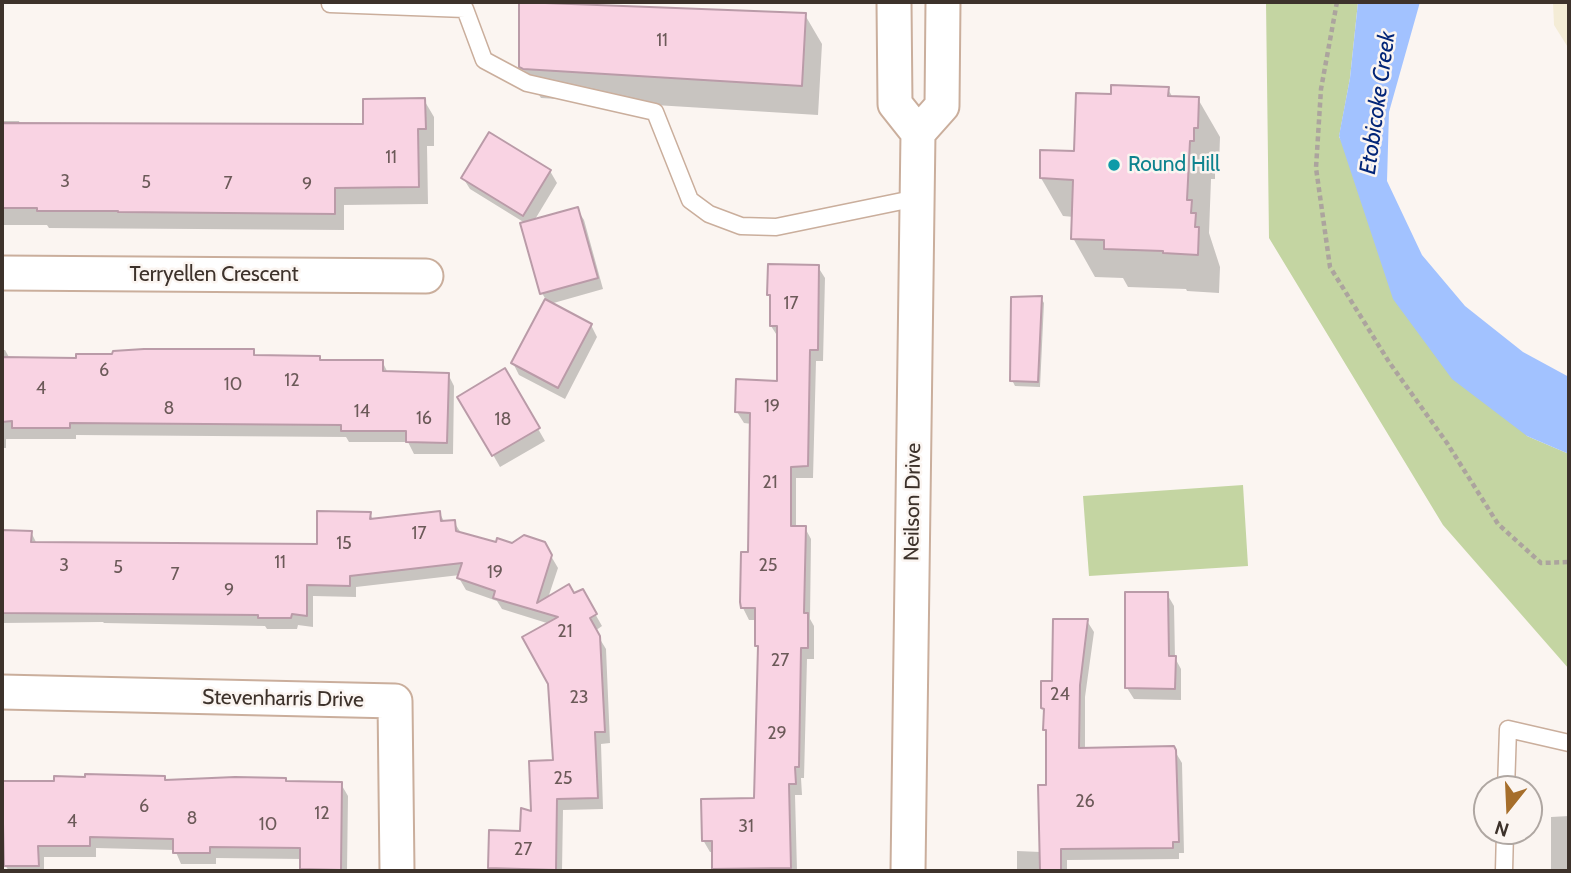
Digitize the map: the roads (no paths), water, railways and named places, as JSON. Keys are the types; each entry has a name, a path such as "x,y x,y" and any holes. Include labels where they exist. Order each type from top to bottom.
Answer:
{"street":[{"path":"894,2 895,104 918,133 942,106 943,2"},
{"name":"Neilson Drive","path":"908,871 918,133"},
{"name":"Terryellen Crescent","path":"2,273 426,276"},
{"name":"Stevenharris Drive","path":"2,692 395,701 397,871"}],"lane":[{"path":"330,4 465,9 484,60 527,83 655,112 690,200 709,214 741,226 776,227 917,198"},
{"path":"1506,775 1508,729 1569,743"},
{"path":"1504,871 1505,845"}],"water":[{"name":"Etobicoke Creek","path":"1358,2 1420,2 1389,112 1387,181 1422,255 1465,306 1523,352 1569,377 1569,454 1527,436 1452,379 1393,299 1339,136 1350,78"}],"place":[{"name":"Round Hill","path":"1114,165"}]}
